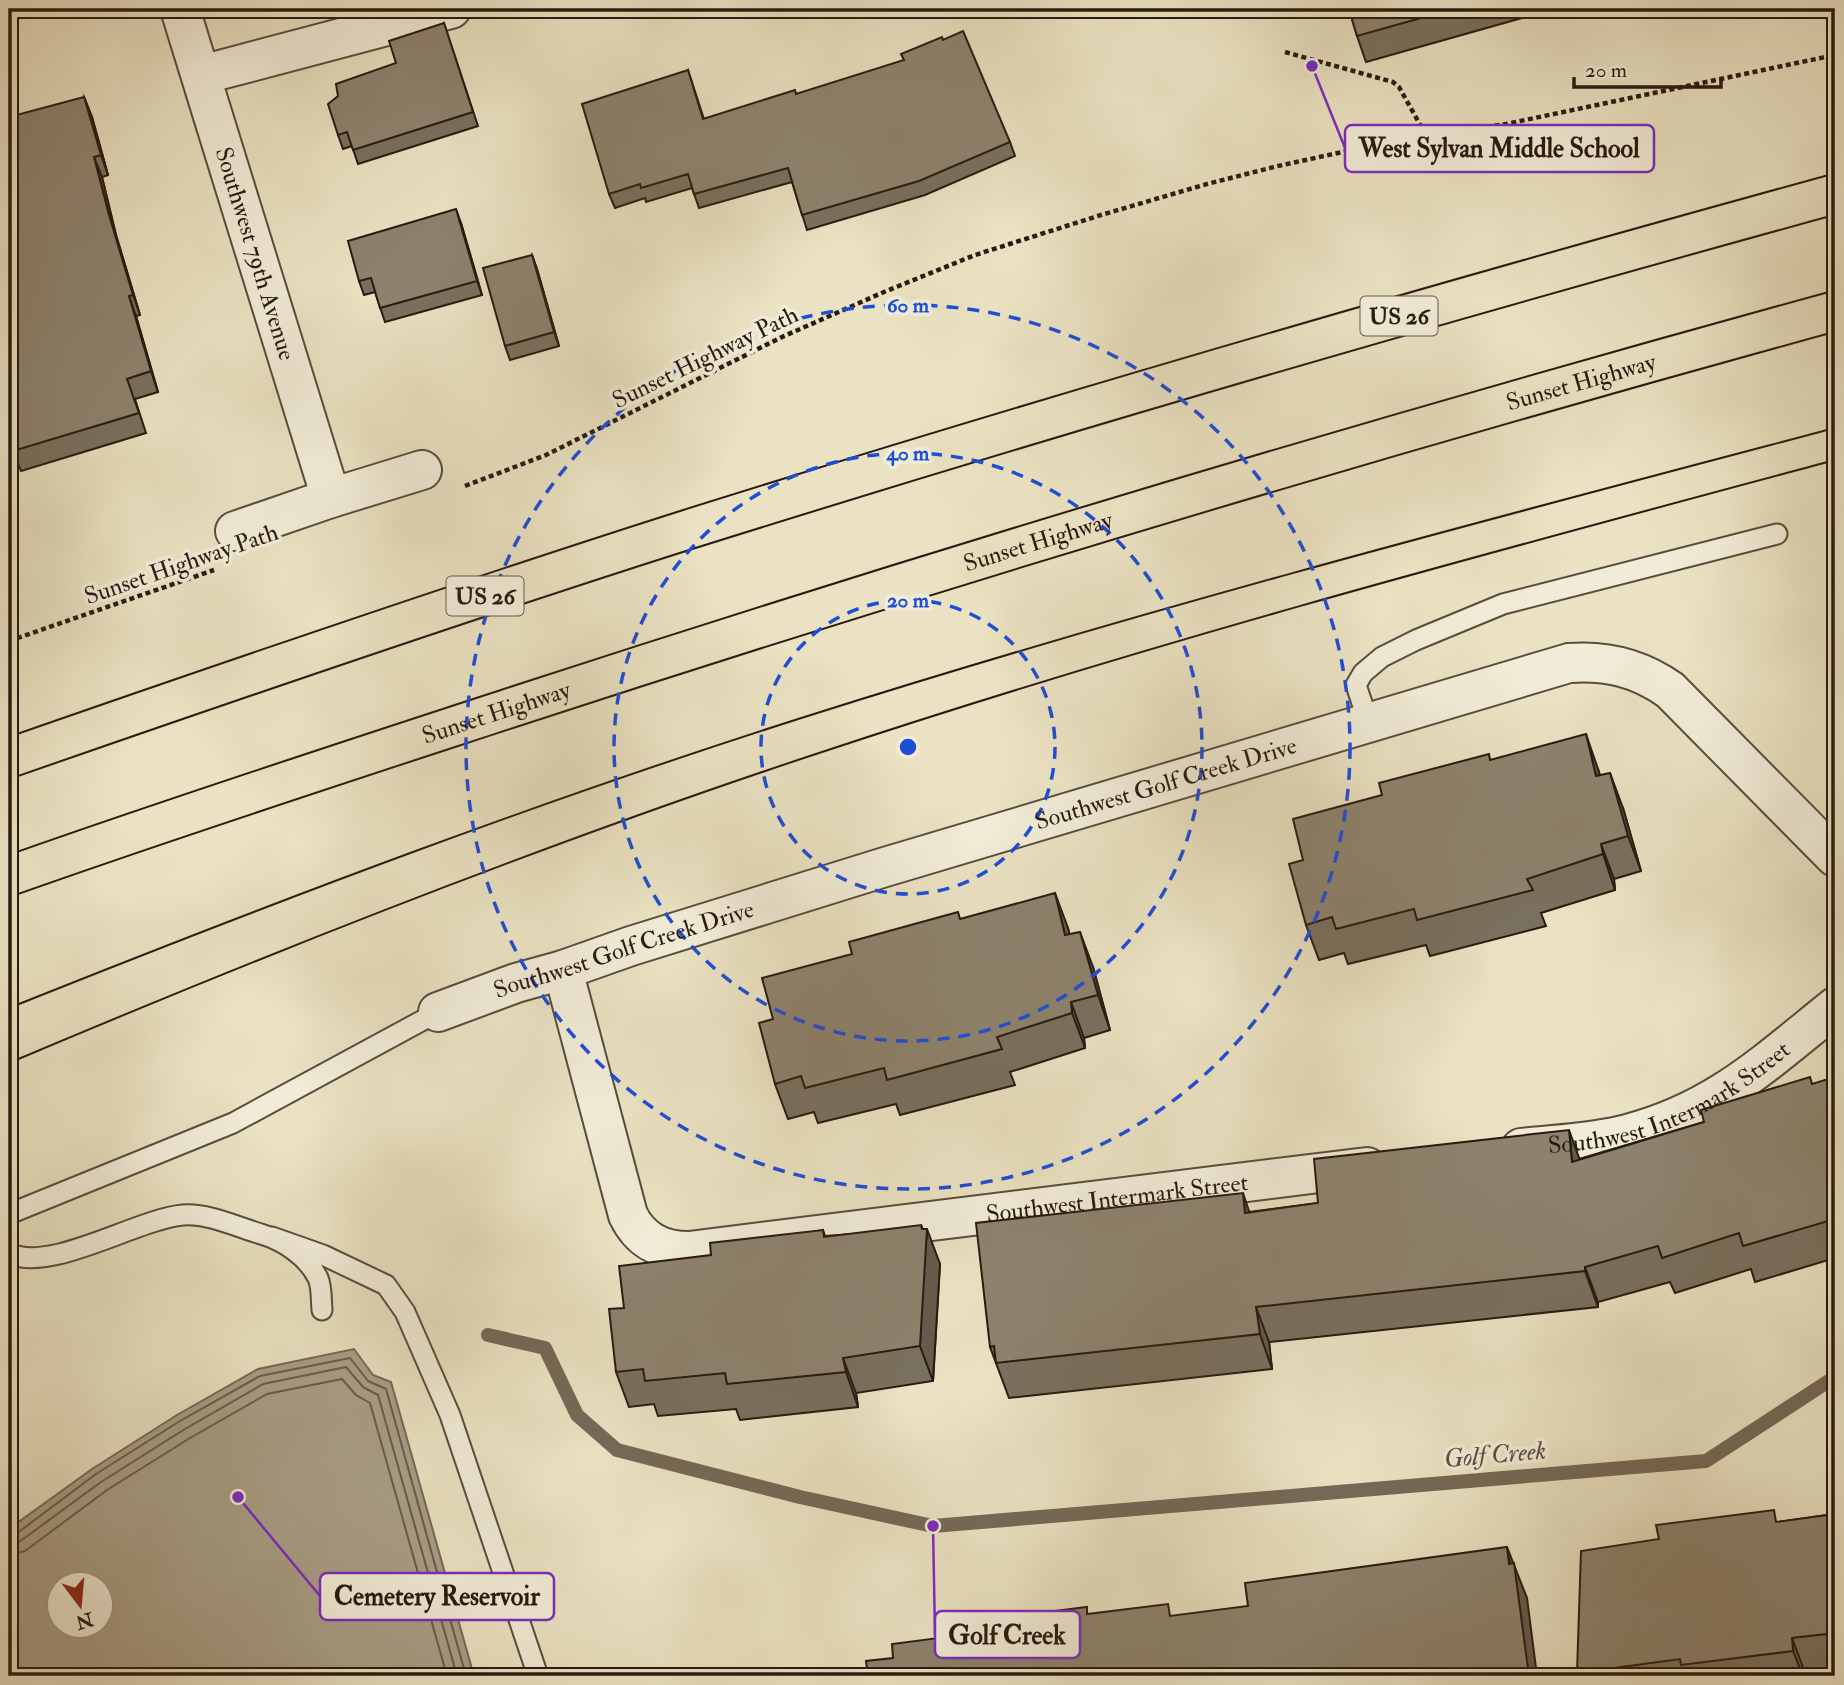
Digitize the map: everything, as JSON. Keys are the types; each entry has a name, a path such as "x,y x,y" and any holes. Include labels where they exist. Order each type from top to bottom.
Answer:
{"highway":[{"name":"US 26","path":"9,758 310,654 679,533 964,444 1444,303 1835,194"},
{"name":"Sunset Highway","path":"9,876 172,819 695,648 1027,545 1526,396 1835,311"}],"street":[{"name":"Southwest 79th Avenue","path":"180,9 331,498"},
{"path":"201,75 451,9"},
{"path":"229,549 331,498 422,470"},
{"name":"Southwest Golf Creek Drive","path":"438,1012 516,983 885,867 1569,663 1600,663 1629,668 1657,681 1682,700 1835,857"},
{"name":"Southwest Intermark Street","path":"563,970 628,1215 634,1227 644,1237 668,1250 688,1251 1396,1163"},
{"name":"Southwest Intermark Street","path":"1493,1151 1624,1135 1689,1113 1747,1078 1835,1007"}],"lane":[{"path":"1368,721 1356,685 1363,673 1382,657 1416,640 1503,604 1777,534"},
{"path":"9,1214 233,1123 438,1012"},
{"path":"9,1253 33,1258 59,1254 154,1222 184,1215 216,1220 272,1237 362,1271 386,1285 405,1312 450,1415 538,1676"},
{"path":"272,1237 302,1255 319,1280 322,1310"}],"path":[{"path":"1285,52 1393,82 1399,87 1427,137"},
{"name":"Sunset Highway Path","path":"462,487 546,455 782,337 975,256 1207,184 1344,152 1506,124 1835,55"},
{"name":"Sunset Highway Path","path":"9,641 229,549"}],"water":[{"path":"354,1349 373,1375 391,1382 474,1676 9,1676 9,1532 13,1526 92,1469 177,1415 258,1369"}],"building":[{"path":"1349,9 1453,9 1357,36"},
{"path":"444,23 473,112 353,150 347,132 338,135 328,104 338,96 336,84 396,63 389,41"},
{"path":"963,31 1010,142 919,181 802,215 788,168 694,194 688,174 609,194 582,104 688,70 703,119 795,90 796,94 904,60 901,54"},
{"path":"84,97 101,155 94,157 133,295 129,296 151,371 127,379 139,413 13,451 9,435 9,117"},
{"path":"456,209 477,281 380,308 371,278 359,281 348,241"},
{"path":"532,255 554,332 505,346 483,268"},
{"path":"1835,542 1835,595 1829,566"},
{"path":"1586,734 1596,776 1610,773 1628,836 1601,844 1603,854 1527,879 1533,890 1417,920 1414,909 1336,929 1332,917 1306,925 1289,864 1303,860 1293,819 1382,795 1379,783 1489,754 1490,760"},
{"path":"1055,893 1065,935 1080,932 1098,995 1071,1002 1072,1013 997,1037 1002,1049 887,1080 884,1068 805,1088 801,1076 775,1084 759,1023 773,1019 762,978 852,954 849,942 958,912 960,919"},
{"path":"1810,1077 1812,1084 1835,1077 1835,1219 1743,1246 1739,1233 1662,1258 1658,1246 1585,1267 1585,1271 1256,1307 1260,1334 996,1363 994,1346 990,1347 976,1223 1243,1193 1245,1213 1318,1203 1314,1159 1569,1130 1572,1162 1704,1122 1701,1110"},
{"path":"921,1225 922,1229 927,1229 920,1346 843,1358 846,1372 727,1384 725,1373 645,1381 643,1369 616,1372 609,1309 624,1308 619,1266 711,1255 710,1243 823,1230 824,1237"},
{"path":"1774,1510 1776,1522 1835,1514 1835,1633 1792,1638 1793,1651 1681,1665 1680,1659 1577,1673 1581,1551 1659,1539 1656,1525"},
{"path":"1507,1547 1509,1564 1514,1563 1529,1676 868,1676 866,1661 893,1658 892,1644 970,1634 969,1622 1087,1607 1087,1614 1168,1604 1170,1616 1248,1606 1245,1583"}],"waterway":[{"name":"Golf Creek","path":"488,1335 545,1348 577,1415 617,1450 800,1497 933,1526 1706,1461 1835,1377"}],"tram line":[{"path":"9,1008 208,929 510,817 814,714 1196,600 1835,428"},
{"path":"9,1063 412,899 616,823 822,752 1200,635 1835,460"}],"place":[{"name":"West Sylvan Middle School","path":"1312,66"},
{"name":"Cemetery Reservoir","path":"238,1497"},
{"name":"Golf Creek","path":"933,1526"}]}
